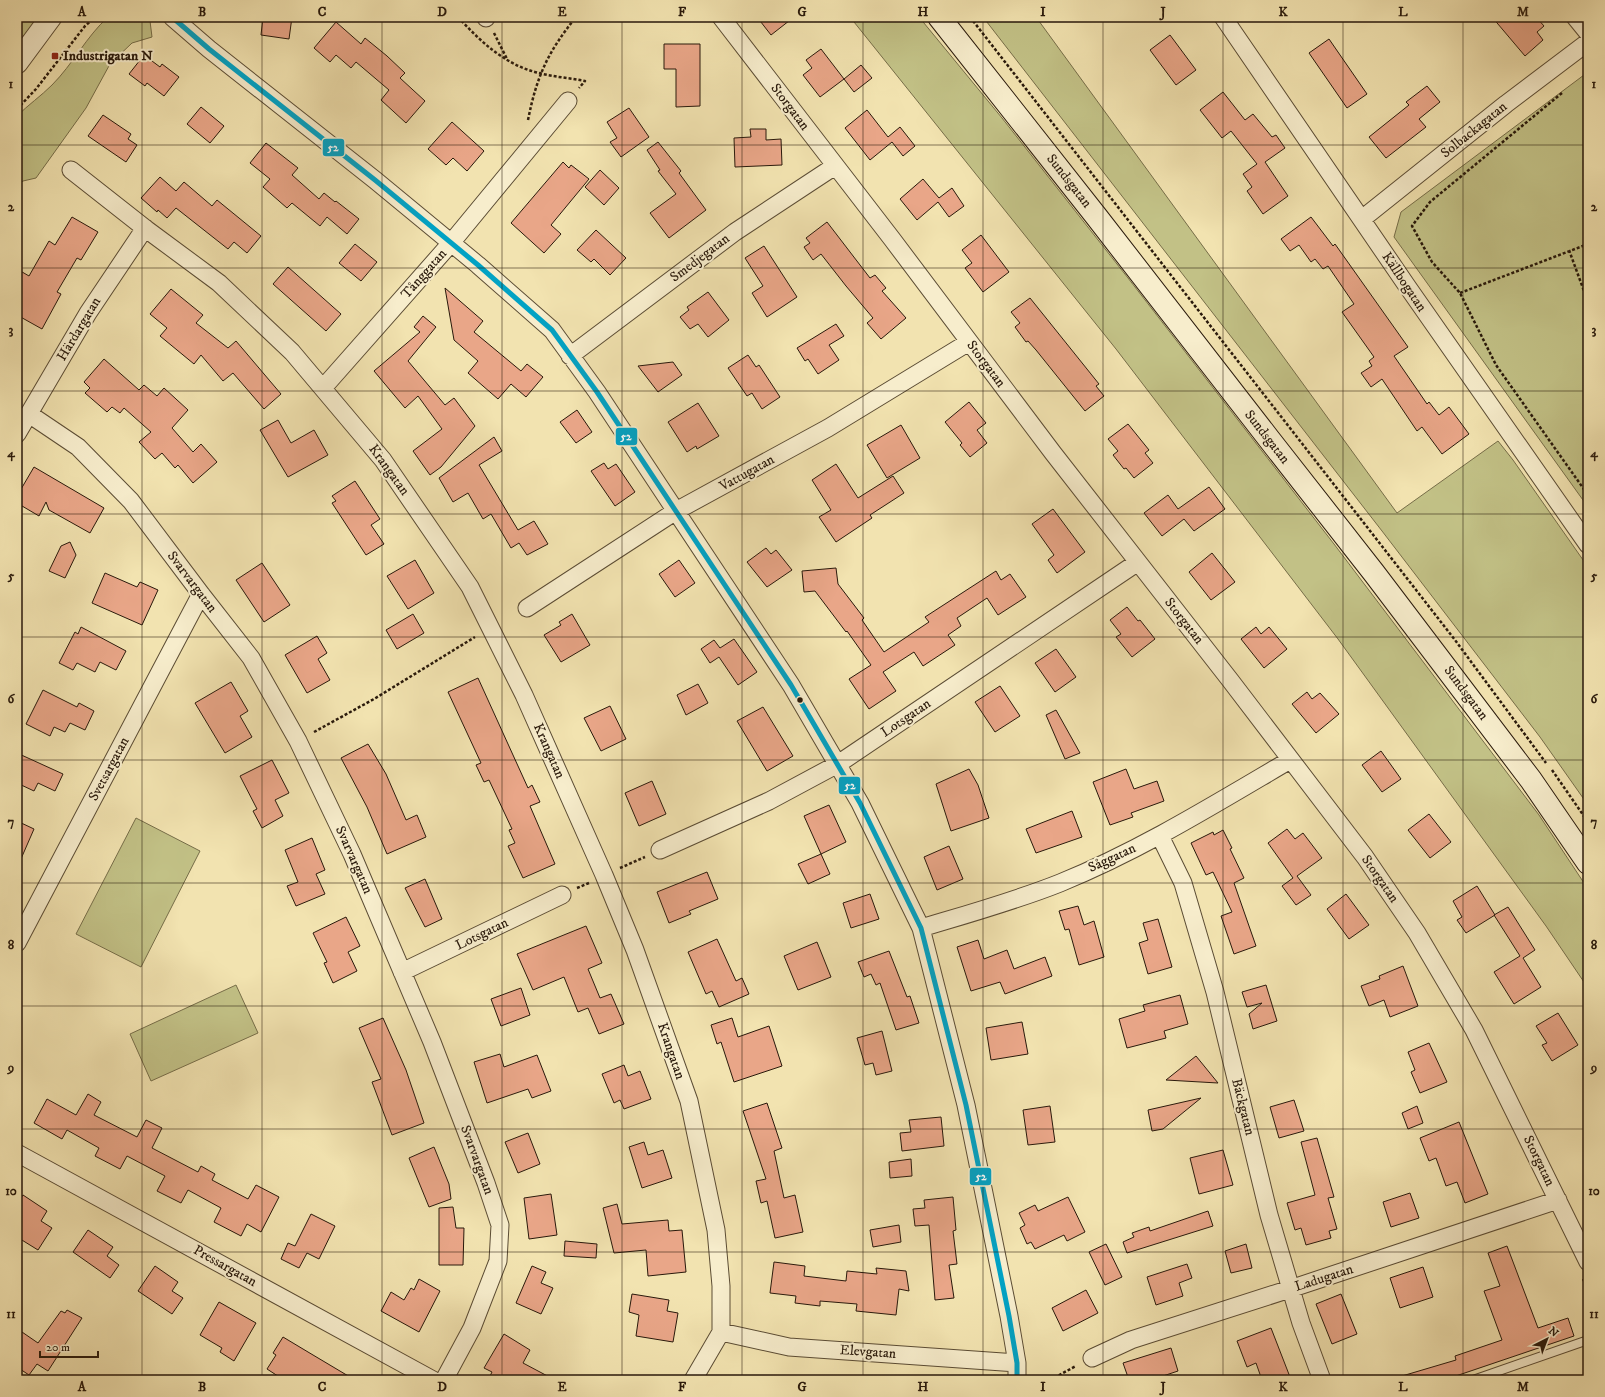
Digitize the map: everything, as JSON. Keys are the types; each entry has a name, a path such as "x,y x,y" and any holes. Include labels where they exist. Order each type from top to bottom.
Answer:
{"main road":[{"name":"Sundsgatan","path":"939,17 1379,579 1531,780 1588,863"}],"street":[{"path":"17,63 51,17"},
{"path":"172,17 209,49 375,180 552,330 597,392 791,684 860,803 921,928 966,1105 1017,1362 1017,1380"},
{"name":"Storgatan","path":"721,17 1053,453 1365,857 1417,933 1474,1030 1588,1262"},
{"name":"Källbogatan","path":"1223,17 1588,545"},
{"path":"1575,17 1588,34"},
{"name":"Solbackagatan","path":"1362,219 1506,104 1588,42"},
{"name":"Tånggatan","path":"323,388 451,243 568,101"},
{"name":"Smedjegatan","path":"570,356 735,232 835,166"},
{"name":"Krangatan","path":"71,170 146,229 220,283 292,352 383,460 470,587 524,695 632,943 689,1101 716,1230 721,1286 722,1332"},
{"name":"Härdargatan","path":"17,434 88,313 145,228 146,229"},
{"name":"Vattugatan","path":"527,608 676,511 828,428 969,342"},
{"name":"Svarvargatan","path":"29,414 78,447 131,500 200,594 251,658 298,741 352,854 444,1072 486,1183 500,1225 498,1261 472,1328 444,1380"},
{"name":"Lotsgatan","path":"660,850 769,801 838,764 1138,562"},
{"name":"Svetsargatan","path":"17,943 200,594"},
{"name":"Såggatan","path":"921,928 1008,902 1061,882 1160,836 1290,760"},
{"name":"Bäckgatan","path":"1160,836 1183,883 1213,984 1269,1214 1300,1323 1322,1380"},
{"name":"Lotsgatan","path":"402,972 562,895"},
{"name":"Pressargatan","path":"17,1153 433,1380"},
{"name":"Ladugatan","path":"1092,1358 1131,1340 1558,1200"},
{"path":"693,1380 722,1332"},
{"name":"Elevgatan","path":"722,1332 789,1347 1017,1362"}],"lane":[{"path":"1473,1380 1588,1340"}],"path":[{"path":"17,108 36,89 85,26 95,17"},
{"path":"458,17 478,39 496,54 508,61 529,71 540,74 585,81 568,101"},
{"path":"486,17 508,61"},
{"path":"527,122 533,94 540,74 556,44 576,17"},
{"path":"970,17 1450,633 1524,732 1588,822"},
{"path":"1562,93 1430,202 1412,226 1432,262 1460,293 1496,365 1588,495"},
{"path":"1460,293 1588,244"},
{"path":"1569,250 1588,302"},
{"path":"298,741 374,698 490,628"},
{"path":"1050,1380 1092,1358"}],"shaded area":[{"path":"17,17 39,17 17,44"},
{"path":"108,17 145,17 150,21 152,37 132,43 110,64 86,108 36,178 23,181 17,186 17,116 60,77 93,33"},
{"path":"850,17 919,17 1002,118 1128,278 1334,544 1539,815 1588,889 1588,988 1546,926 1338,639 1116,349"},
{"path":"983,17 1036,17 1397,513 1498,441 1513,460 1588,567 1588,805 1540,737 1382,531"},
{"path":"1588,72 1588,507 1394,237 1401,212"},
{"path":"136,818 200,851 141,967 76,934"},
{"path":"236,985 258,1033 151,1081 130,1034"}],"building":[{"path":"263,17 292,17 289,39 261,35"},
{"path":"757,17 794,17 771,35"},
{"path":"1492,17 1536,17 1544,26 1537,32 1543,40 1525,56"},
{"path":"336,22 361,44 365,38 387,56 405,73 400,78 425,101 406,123 381,100 389,90 356,62 351,68 336,55 330,62 314,48"},
{"path":"1170,35 1196,70 1176,85 1150,50"},
{"path":"1329,39 1367,94 1347,108 1309,53"},
{"path":"664,44 700,44 700,106 676,107 676,69 664,69"},
{"path":"821,49 844,79 820,97 803,75 812,68 806,60"},
{"path":"144,55 160,67 162,64 179,77 164,96 147,83 145,86 129,74"},
{"path":"861,65 872,78 854,92 844,79"},
{"path":"1427,86 1440,102 1419,119 1426,127 1386,158 1369,137 1409,105 1406,102"},
{"path":"1223,92 1245,120 1253,114 1272,137 1276,135 1285,148 1265,162 1288,196 1263,214 1247,191 1252,187 1243,174 1257,164 1231,131 1222,138 1200,110"},
{"path":"201,107 224,126 210,143 187,124"},
{"path":"629,108 649,137 621,157 610,142 617,138 607,122"},
{"path":"867,110 888,137 900,127 915,146 903,156 892,142 870,160 845,128"},
{"path":"103,115 131,134 128,139 137,145 126,162 88,136"},
{"path":"452,122 484,151 467,171 453,158 446,165 428,149"},
{"path":"750,129 766,129 766,140 781,139 782,165 735,167 734,138 751,137"},
{"path":"658,142 681,171 679,173 706,210 669,238 650,213 676,194 658,171 660,170 647,150"},
{"path":"266,143 298,168 292,175 319,199 324,193 359,219 347,234 327,217 320,226 292,203 287,208 263,187 270,179 250,163"},
{"path":"563,162 569,168 571,165 589,179 551,225 561,234 544,253 511,223"},
{"path":"600,170 619,188 604,205 585,187"},
{"path":"160,177 176,191 184,182 212,206 217,200 261,236 247,253 234,242 228,249 176,208 167,218 158,210 157,212 141,198"},
{"path":"923,179 939,198 952,188 964,206 949,217 938,202 917,220 900,199"},
{"path":"72,217 98,232 81,260 77,258 57,292 61,294 42,329 17,315 17,269 29,276 49,241 55,245"},
{"path":"1311,217 1333,246 1335,244 1408,347 1394,356 1427,404 1429,402 1439,415 1449,407 1469,434 1442,454 1422,427 1417,431 1382,379 1371,387 1361,373 1372,366 1369,361 1374,357 1342,312 1354,304 1328,266 1323,269 1315,259 1311,262 1299,245 1290,251 1281,239"},
{"path":"827,222 870,278 875,275 886,288 882,291 906,318 881,339 867,323 873,318 821,254 813,260 804,247 810,243 806,238"},
{"path":"596,230 626,258 610,275 594,259 591,262 577,250"},
{"path":"981,235 1009,272 983,292 965,268 972,263 962,250"},
{"path":"355,244 377,262 361,281 339,263"},
{"path":"764,246 797,297 767,317 752,293 763,286 745,258"},
{"path":"288,267 341,314 326,331 273,284"},
{"path":"445,288 483,321 474,332 521,371 527,364 543,377 526,397 511,384 498,399 468,373 478,361 454,340"},
{"path":"171,289 203,315 196,323 228,348 236,341 281,394 264,409 233,373 223,381 201,355 194,364 160,336 167,328 150,314"},
{"path":"708,292 729,320 708,337 698,324 690,329 680,317 689,310 687,307"},
{"path":"1030,298 1099,384 1096,386 1104,396 1085,411 1036,350 1028,341 1026,342 1015,327 1020,323 1011,312"},
{"path":"423,316 436,327 408,361 445,405 454,398 475,426 441,467 430,475 413,451 442,429 418,396 405,408 374,371 420,332 414,327"},
{"path":"836,324 844,336 829,345 839,360 818,374 808,359 805,361 797,348"},
{"path":"748,355 756,367 759,365 780,397 762,409 752,393 747,396 728,368"},
{"path":"104,359 139,390 144,385 157,396 164,388 188,410 172,428 193,452 201,444 217,462 193,483 178,465 175,468 162,453 155,459 139,442 151,432 124,408 120,413 112,407 107,412 85,393 90,388 84,382"},
{"path":"673,362 682,375 658,392 638,366"},
{"path":"969,402 986,423 977,430 987,443 970,457 960,445 962,443 945,422"},
{"path":"698,403 719,436 697,449 696,446 687,452 668,422"},
{"path":"577,410 592,432 576,443 560,422"},
{"path":"278,420 291,443 314,430 328,455 288,477 260,430"},
{"path":"1128,424 1149,450 1145,453 1153,463 1134,478 1126,468 1124,469 1113,455 1118,451 1108,439"},
{"path":"901,425 920,458 887,478 867,445"},
{"path":"494,437 502,451 479,465 518,530 534,521 548,544 527,555 519,543 511,548 491,514 483,519 468,493 453,502 439,478"},
{"path":"604,463 608,469 616,464 635,492 615,506 591,471"},
{"path":"836,464 858,498 893,476 904,493 870,515 872,518 836,542 819,517 831,510 812,480"},
{"path":"34,467 104,508 90,533 49,510 46,502 39,516 17,503 17,496"},
{"path":"355,481 380,519 371,525 384,544 366,555 332,503 336,501 332,496"},
{"path":"1209,487 1225,509 1194,531 1184,519 1162,536 1144,513 1168,495 1178,509"},
{"path":"1053,509 1085,552 1057,573 1048,560 1054,555 1032,524"},
{"path":"70,542 76,555 65,578 49,571 61,546"},
{"path":"766,548 771,554 776,550 792,570 767,587 747,562"},
{"path":"1212,553 1235,582 1211,600 1189,572"},
{"path":"415,560 434,593 408,609 387,576"},
{"path":"679,560 695,583 675,597 659,574"},
{"path":"262,563 290,605 264,622 236,580"},
{"path":"836,568 838,584 864,618 862,620 884,652 929,622 925,617 996,571 1001,580 1010,574 1026,597 998,615 987,598 957,618 961,626 948,635 955,645 923,666 914,652 883,672 896,691 869,709 849,679 871,665 847,631 846,632 815,591 804,592 802,571"},
{"path":"105,573 137,587 140,582 158,590 142,625 92,603"},
{"path":"1127,607 1138,621 1140,620 1155,639 1132,657 1116,637 1121,634 1110,620"},
{"path":"413,614 424,633 397,649 386,630"},
{"path":"572,614 590,645 561,662 544,635 561,625 559,622"},
{"path":"81,627 126,651 116,670 100,662 95,672 77,663 73,670 59,663 75,632 78,634"},
{"path":"1256,627 1261,634 1269,627 1287,649 1264,668 1241,639"},
{"path":"317,636 327,653 318,659 330,680 307,693 285,655"},
{"path":"734,639 757,672 738,685 719,657 710,663 701,649 714,640 720,648"},
{"path":"1056,649 1076,677 1055,692 1035,663"},
{"path":"478,678 528,788 532,785 540,802 530,806 555,864 523,878 508,846 515,843 509,830 512,829 489,780 484,782 476,765 481,763 448,692"},
{"path":"231,682 248,711 240,716 252,737 225,753 195,703"},
{"path":"698,684 708,703 686,715 677,695"},
{"path":"1000,686 1020,716 995,732 975,702"},
{"path":"43,690 77,707 79,703 94,711 85,730 70,723 65,732 54,727 50,736 26,724"},
{"path":"1307,692 1312,699 1320,693 1339,714 1316,733 1292,704"},
{"path":"610,706 626,739 601,751 584,718"},
{"path":"763,707 793,756 767,771 737,721"},
{"path":"1056,710 1080,753 1065,759 1046,715"},
{"path":"368,744 386,774 406,820 417,815 426,837 387,854 367,807 341,758"},
{"path":"1381,751 1401,779 1382,792 1362,765"},
{"path":"17,753 63,774 55,791 38,783 34,791 17,783"},
{"path":"272,760 289,793 275,800 283,816 262,828 253,811 257,809 240,776"},
{"path":"969,769 978,785 989,818 951,831 936,784"},
{"path":"1126,769 1134,789 1157,781 1164,801 1131,813 1133,817 1110,825 1093,782"},
{"path":"652,781 666,814 639,826 625,793"},
{"path":"829,805 846,842 821,854 804,816"},
{"path":"1072,811 1082,837 1036,853 1026,829"},
{"path":"1429,814 1451,842 1430,858 1408,830"},
{"path":"17,821 34,829 17,868"},
{"path":"1287,829 1295,839 1303,833 1322,858 1297,876 1311,895 1296,905 1282,886 1293,878 1268,843"},
{"path":"1223,830 1232,848 1230,849 1244,878 1234,883 1256,946 1234,954 1221,916 1232,912 1213,872 1206,875 1191,843 1213,832 1214,835"},
{"path":"312,838 325,870 316,874 325,894 296,906 287,886 298,882 285,850"},
{"path":"949,846 963,879 937,890 924,857"},
{"path":"821,854 830,874 808,884 798,864"},
{"path":"707,872 718,899 689,911 691,914 669,923 657,892"},
{"path":"425,879 442,919 425,927 405,888"},
{"path":"1477,886 1495,915 1466,933 1457,920 1462,917 1453,901"},
{"path":"870,894 879,919 851,928 843,903"},
{"path":"1346,894 1369,925 1349,939 1327,909"},
{"path":"1078,906 1084,925 1094,921 1104,957 1079,965 1069,929 1065,930 1059,911"},
{"path":"1508,907 1535,950 1523,958 1541,987 1514,1004 1494,972 1520,956 1494,915"},
{"path":"346,917 360,946 348,952 357,971 333,983 324,963 327,962 313,933"},
{"path":"1158,919 1172,967 1148,974 1139,943 1148,940 1143,923"},
{"path":"586,926 602,963 588,969 600,998 611,994 624,1024 599,1034 588,1008 578,1012 564,977 533,990 517,954"},
{"path":"717,939 736,981 742,978 749,994 719,1007 712,991 706,994 688,952"},
{"path":"978,940 984,959 1007,950 1014,969 1045,957 1052,976 1005,994 1000,982 971,991 957,947"},
{"path":"817,942 831,977 798,990 784,956"},
{"path":"889,951 907,997 910,996 919,1023 896,1030 880,983 876,985 871,974 864,977 858,962"},
{"path":"1403,966 1418,1006 1390,1017 1384,1000 1369,1006 1361,986 1380,979 1379,976"},
{"path":"1266,985 1277,1021 1253,1029 1249,1014 1262,1003 1247,1007 1242,992"},
{"path":"521,988 530,1015 501,1026 491,999"},
{"path":"1180,995 1188,1024 1164,1031 1166,1038 1127,1048 1119,1019 1145,1011 1143,1005"},
{"path":"1558,1013 1578,1045 1552,1061 1542,1045 1547,1043 1536,1026"},
{"path":"383,1018 406,1070 424,1123 392,1135 372,1082 381,1079 359,1028"},
{"path":"732,1018 738,1037 769,1026 782,1066 734,1082 721,1042 717,1044 711,1025"},
{"path":"1022,1022 1028,1054 991,1060 986,1028"},
{"path":"882,1031 892,1071 876,1075 873,1063 865,1065 857,1038"},
{"path":"1429,1043 1447,1082 1420,1093 1411,1072 1415,1070 1408,1052"},
{"path":"500,1054 504,1067 537,1055 551,1091 532,1098 528,1089 487,1103 474,1062"},
{"path":"1196,1056 1218,1083 1166,1080"},
{"path":"624,1065 628,1076 640,1071 651,1099 624,1109 620,1100 614,1103 602,1074"},
{"path":"88,1094 101,1102 94,1115 137,1137 146,1120 162,1128 152,1148 198,1172 201,1166 215,1174 212,1180 248,1199 256,1185 279,1197 261,1232 247,1224 241,1236 214,1222 221,1208 188,1190 181,1203 157,1191 165,1176 127,1156 120,1169 95,1156 99,1148 67,1130 62,1139 34,1123 47,1099 76,1115"},
{"path":"1201,1098 1163,1129 1152,1131 1148,1110"},
{"path":"1294,1100 1304,1131 1279,1138 1270,1107"},
{"path":"767,1103 782,1148 774,1151 784,1198 795,1195 803,1232 775,1238 767,1201 761,1203 756,1181 766,1179 743,1111"},
{"path":"1050,1106 1055,1142 1028,1145 1023,1110"},
{"path":"1417,1106 1423,1123 1408,1129 1402,1113"},
{"path":"941,1117 944,1146 902,1151 900,1133 911,1132 909,1120"},
{"path":"1459,1122 1488,1194 1465,1203 1457,1182 1446,1186 1436,1158 1429,1161 1420,1138"},
{"path":"528,1133 540,1164 518,1173 505,1142"},
{"path":"1317,1138 1334,1197 1328,1198 1337,1229 1329,1231 1331,1238 1306,1245 1301,1228 1295,1230 1287,1203 1315,1195 1301,1142"},
{"path":"644,1142 648,1155 663,1150 672,1178 642,1188 629,1147"},
{"path":"434,1147 449,1184 451,1199 429,1207 409,1158"},
{"path":"1223,1150 1233,1185 1199,1194 1190,1158"},
{"path":"911,1159 912,1176 890,1178 889,1162"},
{"path":"1410,1193 1419,1218 1391,1227 1383,1202"},
{"path":"551,1194 557,1235 529,1239 524,1198"},
{"path":"23,1195 47,1211 41,1221 52,1228 38,1250 17,1237 17,1204"},
{"path":"953,1197 956,1230 953,1231 957,1264 949,1265 954,1298 935,1300 929,1225 915,1226 913,1209 925,1208 924,1200"},
{"path":"1068,1197 1085,1232 1067,1241 1064,1235 1035,1249 1031,1242 1027,1244 1020,1228 1025,1225 1019,1213 1035,1205 1038,1211"},
{"path":"617,1204 622,1224 668,1220 669,1231 682,1230 686,1272 648,1276 646,1250 614,1253 603,1208"},
{"path":"453,1207 456,1228 464,1228 463,1265 439,1265 439,1208"},
{"path":"1208,1211 1213,1226 1127,1253 1123,1242 1134,1237 1132,1233 1149,1227 1150,1231"},
{"path":"311,1214 335,1226 319,1259 307,1253 299,1268 281,1259 288,1243 295,1246"},
{"path":"899,1225 901,1242 873,1247 870,1230"},
{"path":"88,1230 113,1247 107,1256 119,1265 110,1278 73,1252"},
{"path":"565,1241 597,1244 596,1258 564,1256"},
{"path":"1106,1244 1122,1277 1105,1285 1089,1252"},
{"path":"1246,1244 1252,1268 1231,1273 1225,1251"},
{"path":"1507,1246 1538,1328 1568,1318 1574,1336 1444,1380 1403,1380 1402,1376 1456,1360 1455,1356 1502,1340 1484,1291 1500,1286 1488,1253"},
{"path":"774,1262 805,1266 804,1276 846,1281 847,1271 877,1274 876,1268 906,1271 909,1291 899,1289 896,1315 856,1311 857,1304 820,1301 820,1306 795,1303 796,1296 770,1293"},
{"path":"1187,1264 1192,1278 1179,1283 1183,1296 1156,1305 1147,1277"},
{"path":"155,1266 178,1282 172,1291 183,1298 172,1314 138,1291"},
{"path":"532,1266 546,1272 541,1283 553,1288 541,1314 516,1303"},
{"path":"1423,1267 1433,1297 1400,1308 1390,1278"},
{"path":"419,1279 440,1291 419,1332 381,1311 391,1292 404,1300 411,1288 414,1290"},
{"path":"1086,1290 1098,1313 1063,1331 1052,1308"},
{"path":"632,1294 669,1300 667,1311 678,1313 673,1342 636,1336 639,1315 629,1312"},
{"path":"1341,1294 1357,1334 1332,1344 1316,1304"},
{"path":"219,1302 256,1323 234,1361 220,1352 222,1348 200,1335"},
{"path":"67,1310 82,1318 48,1371 37,1364 29,1375 17,1367 17,1340 22,1332 38,1343 61,1311 65,1313"},
{"path":"1271,1328 1290,1377 1281,1380 1262,1380 1256,1363 1247,1367 1237,1341"},
{"path":"504,1334 530,1350 523,1363 555,1380 488,1380 492,1372 484,1368"},
{"path":"283,1337 355,1380 284,1380 267,1369 276,1355 273,1353"},
{"path":"1171,1348 1178,1371 1151,1380 1129,1380 1123,1363"}],"transit line":[{"name":"52","path":"172,17 209,49 375,180 478,265 552,330 597,392 791,685 860,803 921,928 966,1105 1009,1316 1017,1363 1017,1380"}],"place":[{"name":"Industrigatan N","path":"55,56"}]}
